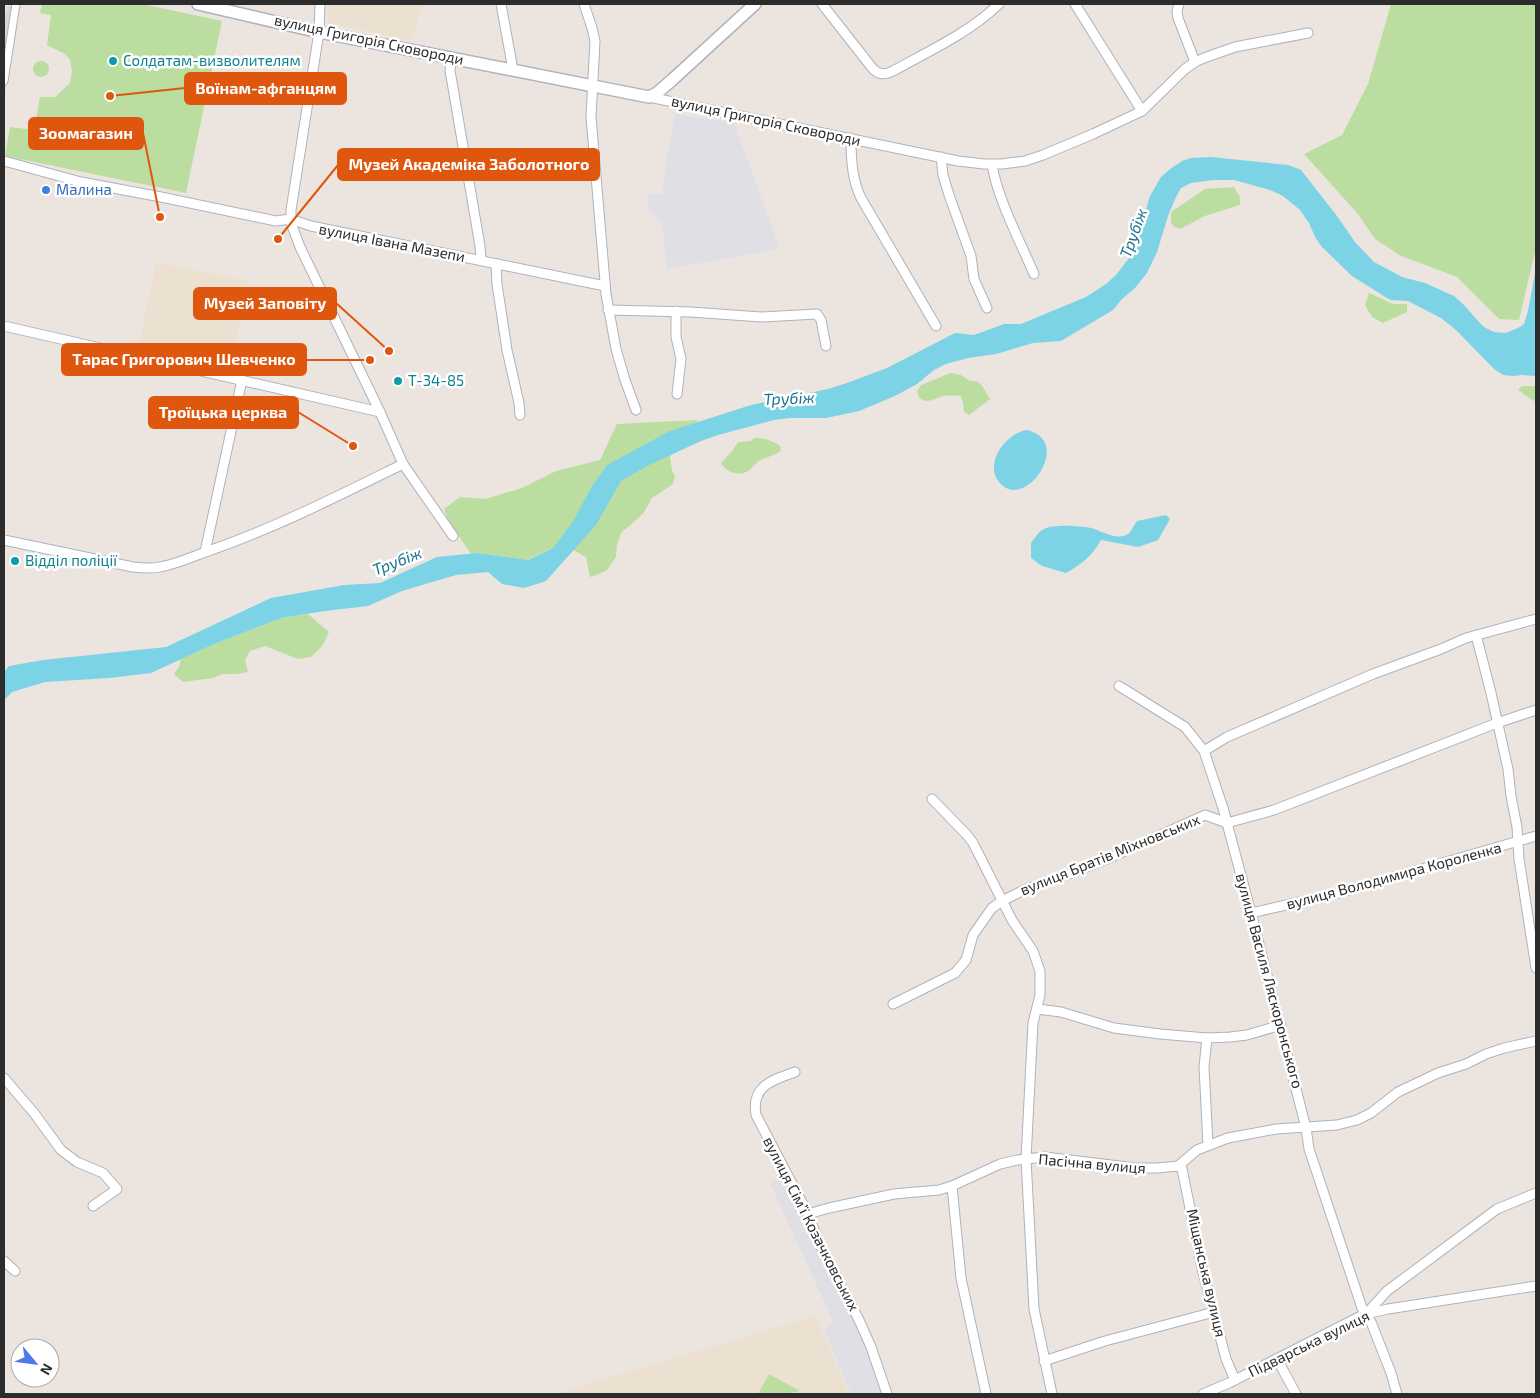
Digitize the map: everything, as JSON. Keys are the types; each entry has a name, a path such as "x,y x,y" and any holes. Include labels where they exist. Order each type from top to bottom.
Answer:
{"street":[{"path":"4,81 16,4"},
{"name":"вулиця Григорія Сковороди","path":"198,4 319,32 452,57 941,157 992,164 1025,161 1042,155 1094,134 1142,111 1195,62 1212,55 1235,48 1308,34"},
{"path":"320,4 319,32 290,219 292,228 404,464 453,536"},
{"path":"501,4 513,70"},
{"path":"584,4 594,41 591,117 608,310 620,364 636,410"},
{"path":"649,97 657,93 672,80 755,4"},
{"path":"822,4 878,73 884,75 893,72 959,34 999,4"},
{"path":"1075,4 1142,111"},
{"path":"1179,4 1178,18 1195,62"},
{"path":"452,57 450,71 481,260"},
{"path":"850,138 852,166 858,193 936,326"},
{"path":"941,157 947,189 973,262 974,279 987,308"},
{"name":"вулиця Івана Мазепи","path":"4,161 81,182 276,222 290,219 311,226 605,286"},
{"path":"992,164 1002,199 1034,274"},
{"path":"496,264 504,332 520,403 520,415"},
{"path":"608,310 676,311 761,318 817,314 821,320 826,346"},
{"path":"676,311 676,337 681,359 677,394"},
{"path":"4,326 380,412"},
{"path":"205,552 242,380"},
{"path":"4,540 143,568 160,568 258,532 404,464"},
{"path":"1204,751 1227,737 1363,678 1476,635 1536,620"},
{"path":"1476,635 1492,693 1508,769 1517,827 1519,860 1536,968"},
{"name":"вулиця Василя Ляскоронського","path":"1119,686 1185,727 1204,751 1227,823 1281,1025 1306,1128 1309,1148 1362,1308 1371,1322 1392,1372 1397,1394"},
{"path":"1227,823 1274,810 1497,722 1536,710"},
{"path":"932,799 973,843 1015,925 1033,951 1038,965 1041,987 1033,1023 1026,1159 1034,1309 1052,1394"},
{"name":"вулиця Братів Міхновських","path":"893,1004 955,973 966,960 972,935 992,908 1002,901 1024,890 1107,859 1205,815 1227,823"},
{"name":"вулиця Володимира Короленка","path":"1251,913 1335,894 1536,836"},
{"path":"1037,1009 1061,1012 1114,1028 1207,1038 1247,1035 1281,1025"},
{"path":"1207,1038 1204,1067 1208,1145"},
{"name":"Пасічна вулиця","path":"808,1214 894,1194 930,1192 952,1186 1000,1164 1026,1159 1045,1157 1136,1168 1178,1166 1192,1153 1228,1138 1287,1128 1337,1125 1363,1118 1398,1092 1411,1085 1504,1048 1536,1040"},
{"name":"вулиця Сімʼї Козачковських","path":"795,1072 774,1080 762,1088 756,1096 755,1109 758,1120 808,1214 819,1243 863,1329 888,1394"},
{"path":"4,1078 34,1113 61,1150 77,1162 103,1174 117,1189 93,1206"},
{"name":"Міщанська вулиця","path":"1181,1164 1200,1260 1226,1359 1235,1380"},
{"path":"952,1186 961,1278 986,1394"},
{"path":"1366,1314 1387,1291 1497,1209 1536,1193"},
{"path":"4,1261 15,1271"},
{"name":"Підварська вулиця","path":"1203,1394 1235,1380 1366,1314 1536,1286"},
{"path":"1044,1361 1105,1341 1214,1312"},
{"path":"1277,1358 1296,1394"}],"shaded area":[{"path":"327,4 423,4 411,41 328,23"},
{"path":"7,6 18,7 4,100 4,23"},
{"path":"675,114 734,123 780,249 667,269 662,222 649,211 647,194 662,194"},
{"path":"156,262 248,281 231,365 139,346"},
{"path":"787,1175 859,1320 886,1390 880,1392 880,1394 851,1394 824,1330 833,1321 770,1183"},
{"path":"816,1316 849,1394 554,1394"}],"green space":[{"path":"42,4 142,4 222,21 186,193 5,156 10,127 34,130 40,97 55,97 70,83 72,71 70,60 65,54 47,45 51,15 40,13"},
{"path":"1391,4 1536,4 1536,248 1519,320 1499,319 1457,277 1401,256 1375,239 1358,214 1304,154 1342,135 1368,84"},
{"path":"41,61 47,63 49,69 47,75 41,77 35,75 33,69 35,63"},
{"path":"1234,187 1240,197 1240,205 1205,216 1180,229 1173,226 1171,212 1205,189"},
{"path":"1369,293 1393,304 1407,304 1407,312 1383,323 1372,317 1365,305"},
{"path":"951,373 961,375 970,381 976,381 981,384 990,399 969,415 964,412 961,396 943,396 928,401 919,398 917,391 921,385"},
{"path":"1522,386 1536,386 1536,400 1534,401 1518,390"},
{"path":"698,420 670,456 675,476 673,484 652,498 643,514 621,533 616,557 607,570 597,575 590,577 586,557 573,550 552,548 527,560 477,553 471,554 449,522 444,509 460,497 485,499 522,488 556,471 600,460 617,424"},
{"path":"754,438 774,442 780,446 781,451 759,461 744,473 733,473 723,466 721,463 738,442 751,441"},
{"path":"308,614 329,632 323,645 311,657 298,659 265,646 250,651 245,660 248,672 223,674 213,678 183,682 174,674 179,667 181,659 214,644 281,618"},
{"path":"769,1374 800,1391 785,1394 758,1394"}],"water":[{"name":"Трубіж","path":"1211,157 1288,165 1301,170 1355,242 1374,262 1402,277 1425,283 1454,296 1484,327 1494,332 1506,333 1524,324 1536,268 1536,376 1503,375 1494,369 1456,330 1441,318 1408,301 1391,300 1352,276 1322,247 1300,210 1283,196 1270,190 1234,180 1191,183 1181,188 1175,199 1157,252 1147,273 1113,310 1061,341 1033,343 996,354 968,358 946,364 934,370 917,384 895,396 859,411 826,418 774,420 701,441 647,466 621,481 596,525 546,581 524,588 502,584 488,572 456,575 402,591 368,606 281,618 214,644 151,673 110,678 45,682 12,692 4,700 4,672 9,666 43,660 166,647 271,598 344,585 380,583 437,557 477,553 528,560 553,548 574,520 592,486 607,465 670,431 751,405 828,389 847,383 887,368 955,333 974,335 1004,324 1021,324 1086,297 1116,275 1129,258 1137,241 1150,196 1161,177 1182,161 1191,158"},
{"path":"1026,430 1040,436 1046,446 1046,457 1042,469 1034,480 1024,487 1013,490 1003,486 997,479 994,470 995,462 1003,445 1010,438"},
{"path":"1166,515 1170,519 1158,540 1138,547 1101,540 1086,559 1066,573 1042,566 1031,558 1031,543 1040,532 1048,527 1086,527 1110,535 1124,536 1129,533 1137,521"}],"place":[{"name":"Солдатам-визволителям","path":"113,61"},
{"name":"Воїнам-афганцям","path":"110,96"},
{"name":"Малина","path":"46,190"},
{"name":"Зоомагазин","path":"160,217"},
{"name":"Музей Академіка Заболотного","path":"278,239"},
{"name":"Музей Заповіту","path":"389,351"},
{"name":"Тарас Григорович Шевченко","path":"370,360"},
{"name":"Т-34-85","path":"398,381"},
{"name":"Троїцька церква","path":"353,446"},
{"name":"Відділ поліції","path":"15,561"}]}
